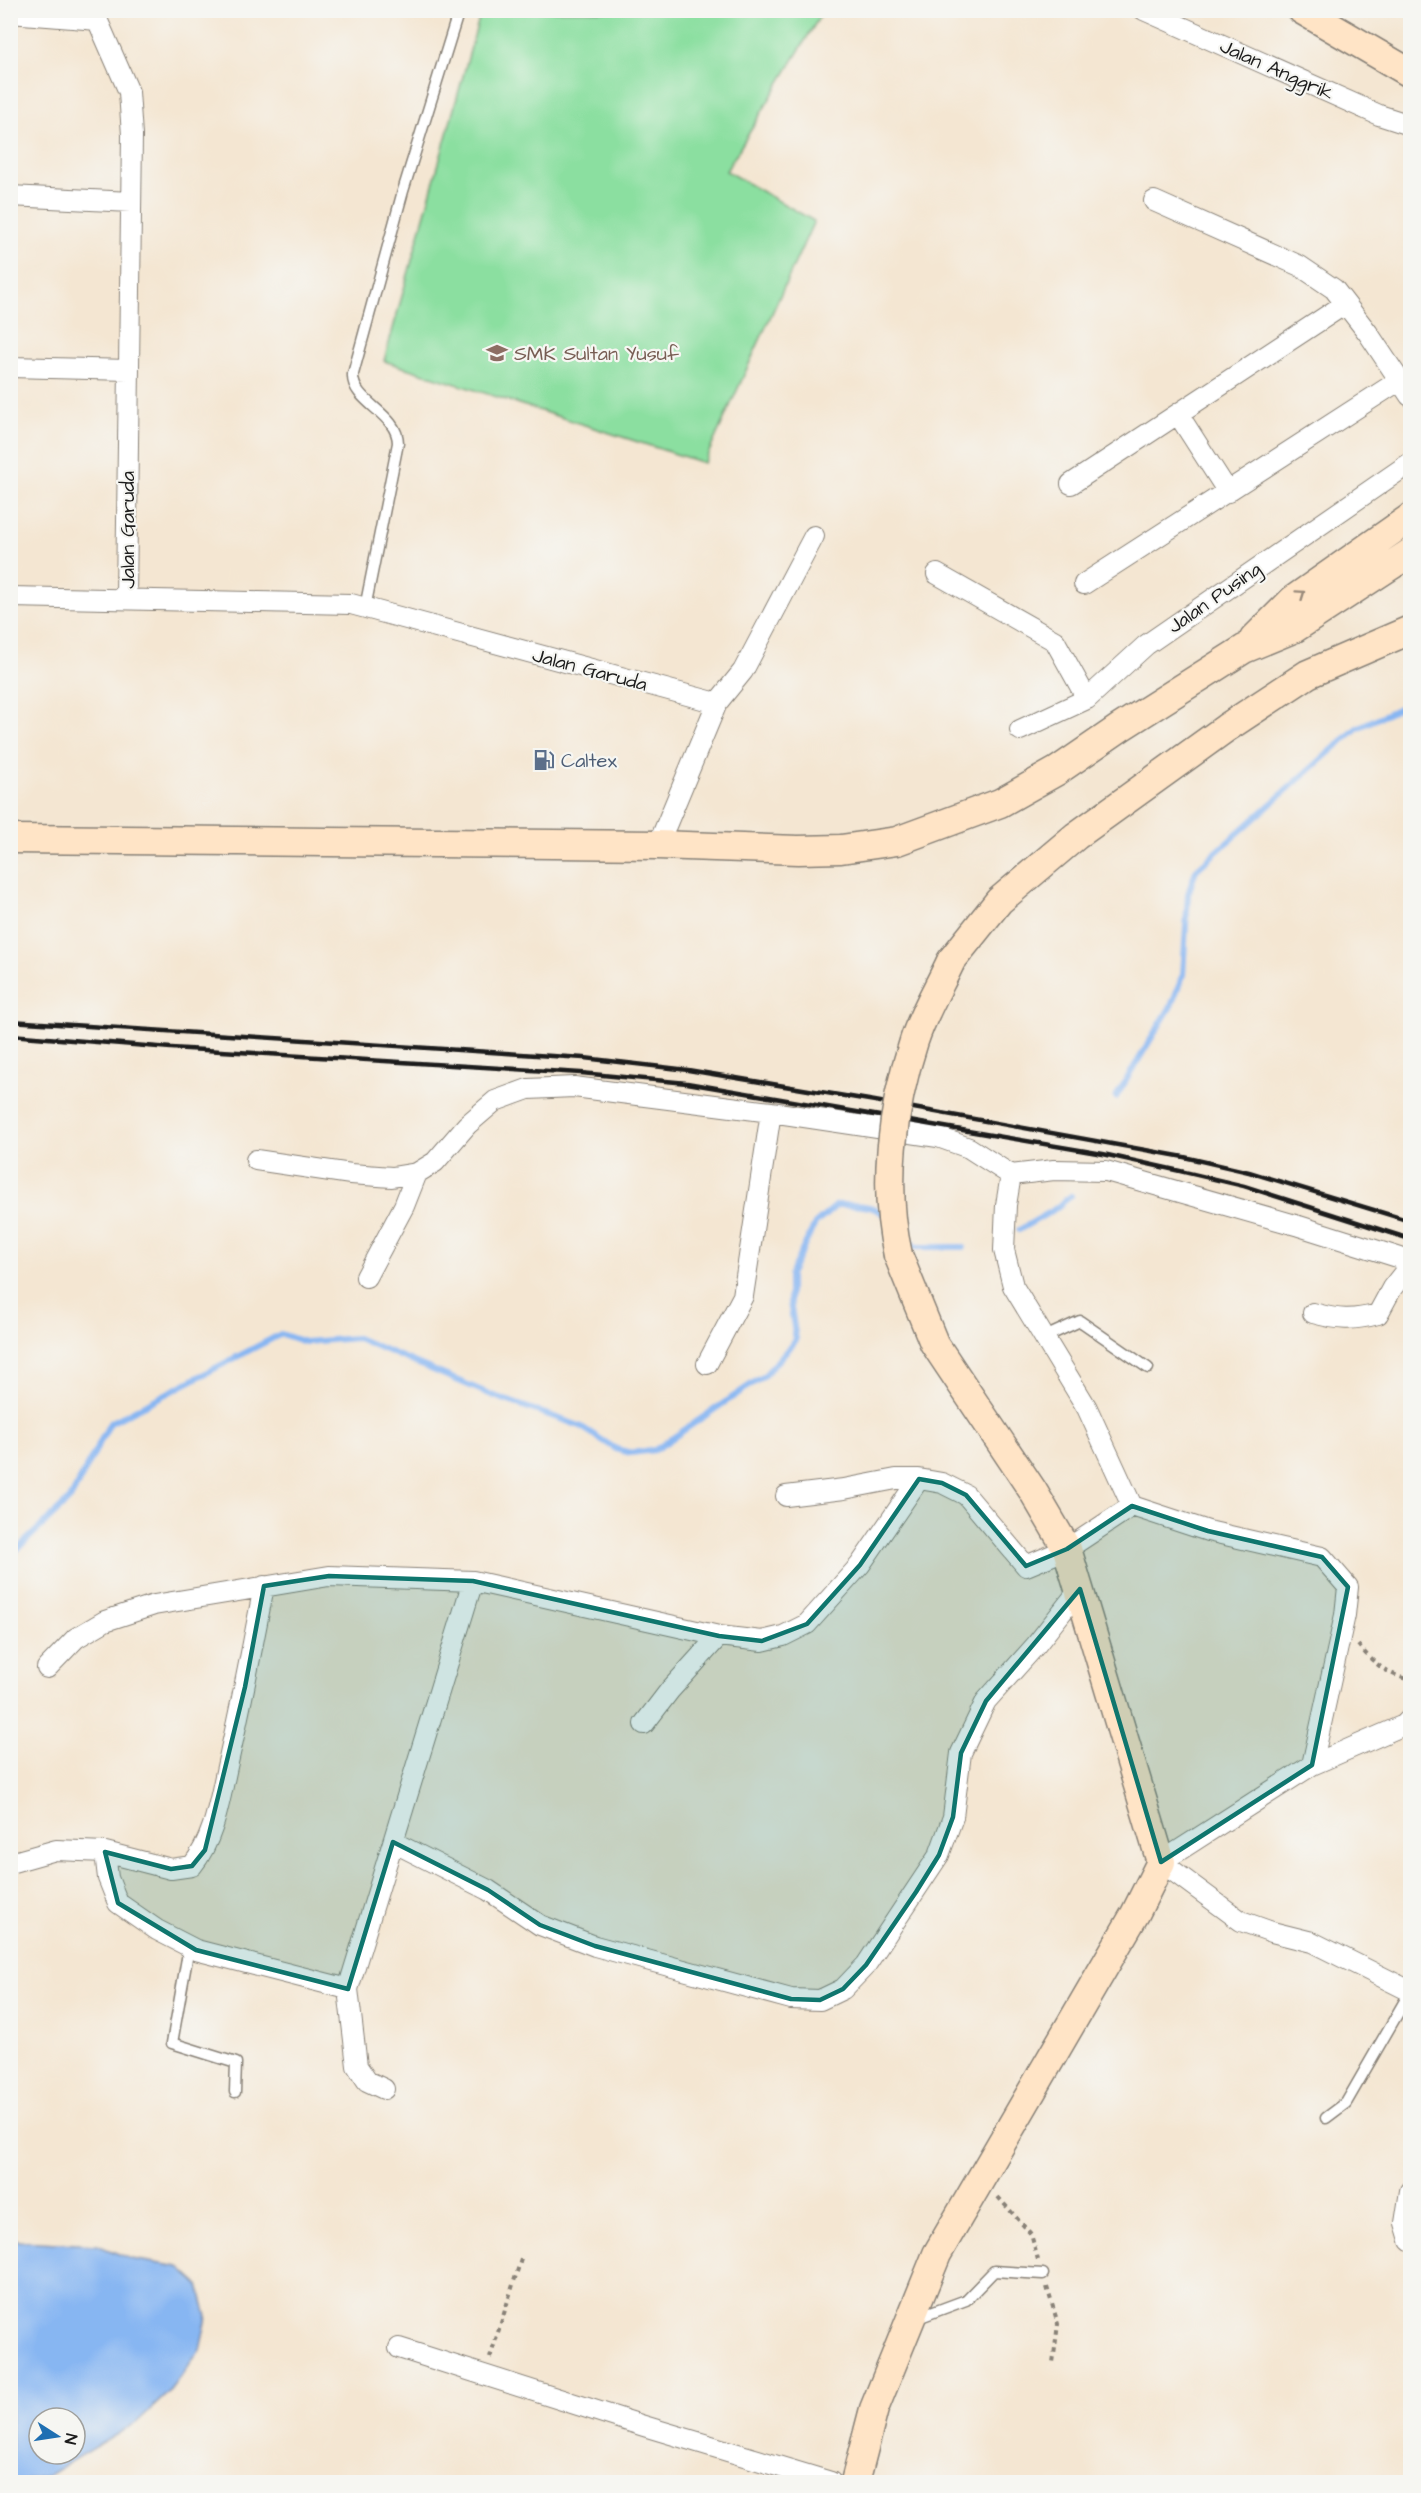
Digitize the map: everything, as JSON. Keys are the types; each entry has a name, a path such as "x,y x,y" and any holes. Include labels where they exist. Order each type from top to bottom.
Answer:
{"street":[{"name":"Jalan Anggrik","path":"1144,10 1380,115 1410,125"},
{"path":"1302,10 1410,72"},
{"path":"10,13 96,15"},
{"name":"Jalan Garuda","path":"96,15 129,92 132,135 126,598 351,604 717,704"},
{"path":"10,196 131,202"},
{"path":"1084,584 1228,492 1405,388 1334,289 1300,266 1154,201"},
{"path":"1071,484 1345,304"},
{"path":"10,367 129,370"},
{"path":"1178,414 1228,492"},
{"name":"Jalan Pusing","path":"1020,730 1087,699 1146,645 1410,463"},
{"path":"1244,649 1293,600 1410,518"},
{"path":"658,845 717,704 743,671 814,536"},
{"path":"10,839 658,845 798,850 841,849 907,837 1000,803 1057,771 1121,727 1244,649 1295,628 1410,553"},
{"path":"937,574 1055,641 1087,699"},
{"path":"10,597 126,598"},
{"path":"1410,630 1308,674 1226,728 1076,836 999,901 951,961 914,1039 896,1110 890,1176 892,1230 898,1255 934,1343 1033,1491 1067,1549 1161,1862 1241,1921 1312,1942 1410,1992"},
{"path":"256,1160 351,1174 392,1177 417,1173 435,1162 467,1125 495,1101 528,1089 574,1087 771,1112 938,1137 969,1148 1011,1175 1054,1170 1106,1171 1299,1226 1410,1263 1392,1288 1378,1314 1358,1319 1338,1319 1312,1313"},
{"path":"707,1364 743,1296 771,1112"},
{"path":"366,1277 404,1206 417,1173"},
{"path":"1011,1175 1006,1205 1004,1250 1013,1286 1087,1408 1132,1506 1208,1531 1322,1557 1348,1587 1345,1615 1312,1765"},
{"path":"786,1496 844,1489 896,1479 919,1479 942,1483 966,1495 1026,1566 1067,1549 1132,1506"},
{"path":"47,1668 76,1638 105,1621 154,1605 329,1576 473,1581 719,1636 762,1641 783,1636 807,1624 860,1565 919,1479"},
{"path":"384,2089 367,2081 357,2066 348,1989 473,1581"},
{"path":"10,1863 56,1850 105,1851 171,1869 192,1866 205,1850 214,1822 246,1687 264,1586"},
{"path":"393,1842 488,1890 540,1925 595,1946 791,1999 820,2000 843,1989 866,1965 916,1892 939,1855 953,1817 961,1753 986,1701 1036,1645 1080,1589"},
{"path":"644,1724 670,1690 719,1636"},
{"path":"855,2482 874,2409 937,2254 1135,1914 1161,1862 1312,1765 1404,1725 1410,1719"},
{"path":"105,1851 108,1878 117,1903 156,1930 189,1947 348,1989"},
{"path":"1410,2191 1405,2223 1410,2240"},
{"path":"399,2348 831,2482"}],"lane":[{"path":"365,608 398,434 357,390 353,374 404,191 459,10"},
{"path":"1046,1337 1080,1320 1148,1368"},
{"path":"189,1947 172,2043 236,2063 235,2092"},
{"path":"1326,2118 1346,2103 1410,1992"},
{"path":"910,2321 966,2300 994,2271 1043,2274"}],"path":[{"path":"1345,1615 1357,1643 1373,1662 1388,1673 1410,1680"},
{"path":"484,2375 522,2256"}],"highlighted area":[{"path":"919,1479 942,1483 966,1495 1026,1566 1067,1549 1132,1506 1208,1531 1322,1557 1348,1587 1312,1765 1161,1862 1080,1589 986,1701 961,1753 953,1817 939,1855 916,1892 866,1965 843,1989 820,2000 791,1999 595,1946 540,1925 488,1890 393,1842 348,1989 196,1950 118,1903 105,1852 171,1869 192,1866 205,1850 245,1687 264,1586 329,1576 473,1581 719,1636 762,1641 807,1624 860,1565"}],"green space":[{"path":"481,11 823,11 726,171 814,221 704,463 384,361"}],"water":[{"path":"11,2236 19,2241 97,2245 131,2259 179,2267 199,2285 207,2317 200,2350 168,2393 136,2423 87,2452 87,2406 27,2406 27,2466 64,2466 47,2476 11,2482"}],"waterway":[{"path":"1116,1097 1171,1006 1183,975 1188,894 1196,870 1357,728 1410,703"},
{"path":"1019,1230 1052,1211 1071,1196"},
{"path":"10,1556 70,1499 110,1423 281,1334 305,1342 357,1338 494,1396 580,1426 616,1449 631,1453 655,1450 765,1375 796,1340 790,1302 790,1275 815,1224 837,1205 874,1208 883,1214"},
{"path":"904,1237 916,1247 963,1247"}],"railway":[{"path":"10,1021 584,1058 688,1070 1184,1157 1249,1172 1410,1221"},
{"path":"10,1035 171,1048 581,1073 687,1083 1103,1154 1244,1186 1410,1239"}],"place":[{"name":"SMK Sultan Yusuf","path":"497,353"},
{"name":"Caltex","path":"544,760"}]}
